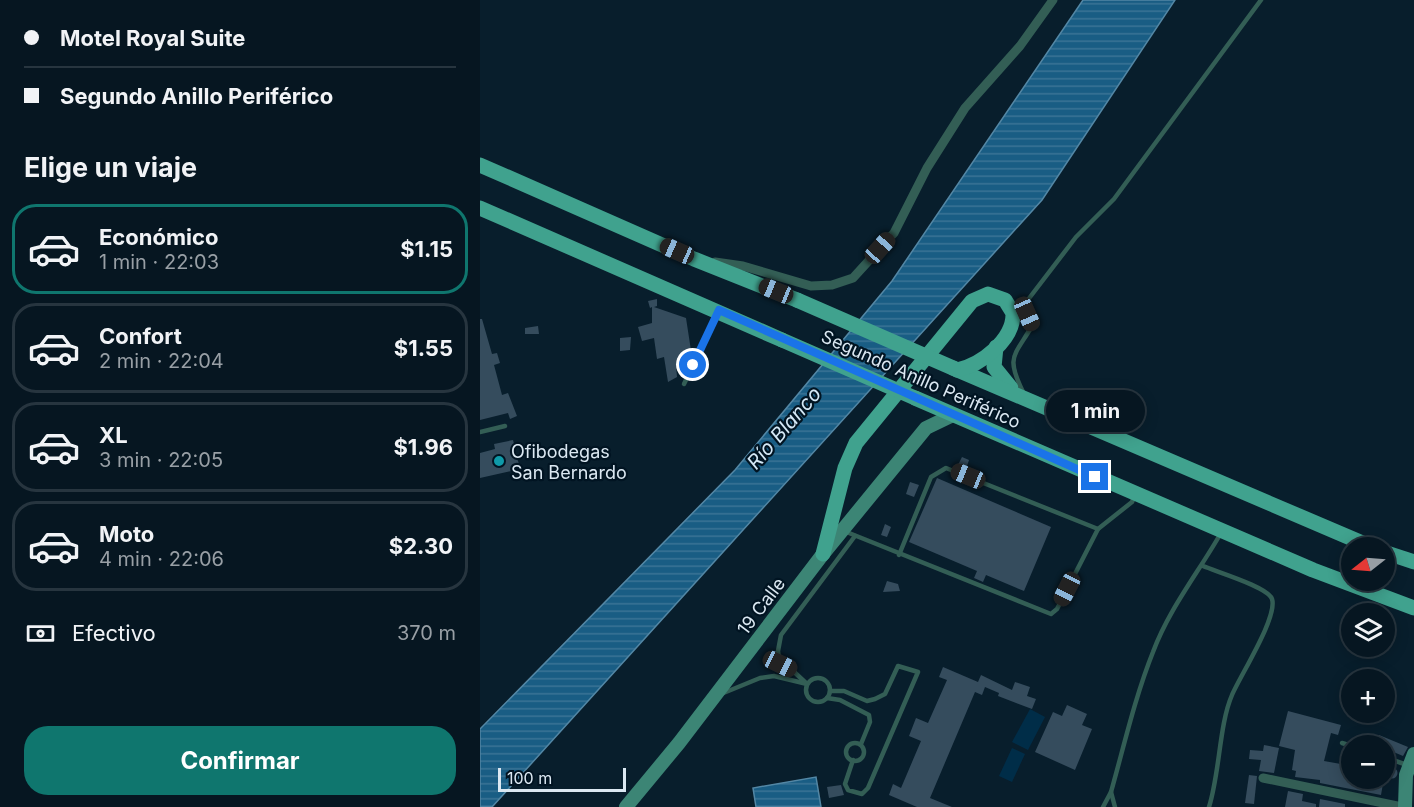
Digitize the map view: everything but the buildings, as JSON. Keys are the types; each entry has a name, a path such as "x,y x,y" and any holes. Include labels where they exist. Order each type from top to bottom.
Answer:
{"main road":[{"name":"Segundo Anillo Periférico","path":"480,165 694,259 797,300 1348,537"},
{"name":"Segundo Anillo Periférico","path":"480,208 719,310 1135,495 1312,570 1414,608"},
{"path":"823,554 845,468 856,443 967,306 979,296 988,294 1005,300 1013,313 1010,330 996,347 974,365 955,369"},
{"path":"996,347 993,360 996,373 1023,397"},
{"path":"918,399 926,428"},
{"name":"19 Calle","path":"626,807 823,554 926,428 953,415"},
{"path":"1395,556 1414,562"},
{"path":"1401,806 1411,760"}],"street":[{"path":"694,259 743,266 811,286 832,285 853,278 894,233 927,168 965,108 1020,46 1053,0"},
{"path":"1263,778 1401,806"}],"lane":[{"path":"1023,397 1012,363 1015,349 1032,326 1027,314 1027,301 1076,237 1114,199 1261,0"},
{"path":"684,384 719,310"},
{"path":"480,432 505,426"},
{"path":"899,555 931,477 946,468 1098,529"},
{"path":"842,530 899,555 1052,614 1057,609 1098,529 1132,502 1135,495"},
{"path":"1103,807 1111,792 1153,651 1177,602 1203,566 1222,531"},
{"path":"807,684 791,669 780,664 778,651 781,635 855,536"},
{"path":"1203,566 1264,590 1272,599 1273,606 1263,634 1227,707 1219,769 1209,807"},
{"path":"830,691 844,691 867,701 885,694 898,666 918,672 868,788 862,794 848,789 845,784 853,760"},
{"path":"713,698 760,678 774,676 807,684"},
{"path":"827,698 830,691 828,683 821,678 813,678 807,684 806,692 811,700 817,702 827,698 840,700 869,715 870,722 861,744 864,755 859,760 848,757 848,748 853,743 861,744"},
{"path":"1395,758 1411,760"},
{"path":"1111,792 1116,807"}],"shaded area":[{"path":"1030,709 1045,717 1028,750 1012,742"},
{"path":"1012,748 1025,754 1012,782 999,776"}],"water":[{"name":"Río Blanco","path":"1083,0 1175,0 1042,200 492,807 480,807 480,729 735,470 892,281"},
{"path":"816,777 821,807 756,807 753,788"}],"place":[{"name":"Ofibodegas San Bernardo","path":"499,461"}],"route":[{"path":"693,365 719,310 1095,477"}]}
